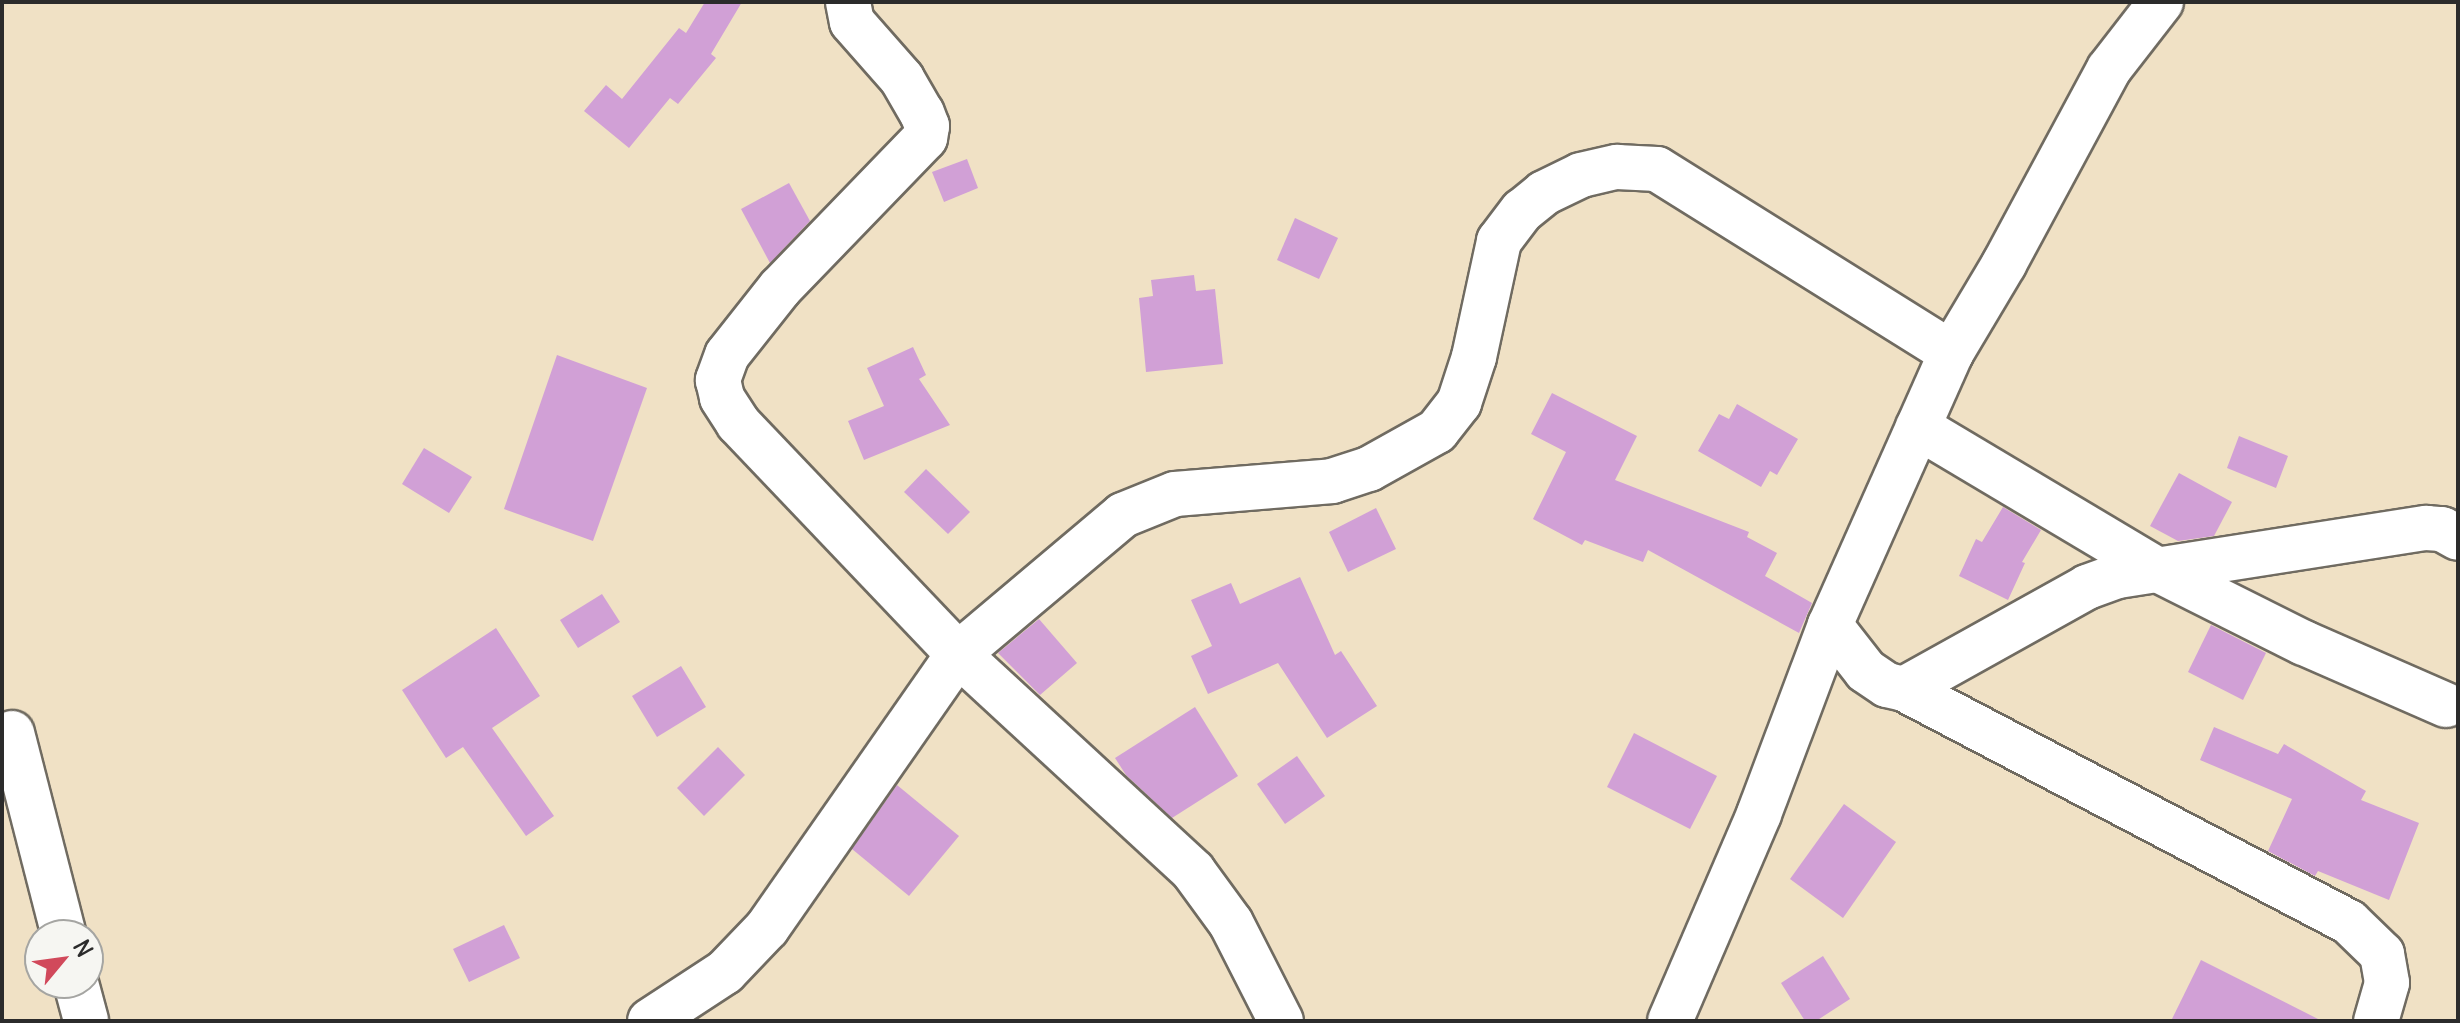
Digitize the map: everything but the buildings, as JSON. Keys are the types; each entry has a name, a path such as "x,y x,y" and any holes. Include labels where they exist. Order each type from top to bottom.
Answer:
{"street":[{"path":"848,2 852,22 902,79 922,113 927,126 925,138 780,288 727,355 718,380 722,398 738,423 958,654 1193,871 1231,923 1281,1021"},
{"path":"1676,1019 1759,814 1830,625 1951,353 2004,264 2109,69 2161,2"},
{"path":"650,1021 725,972 767,928 958,654 1123,515 1175,494 1332,481 1369,469 1437,431 1459,403 1474,357 1499,241 1522,211 1544,193 1581,175 1617,167 1657,169 1951,353"},
{"path":"1918,427 2156,569 2304,643 2446,705"},
{"path":"1904,689 2087,587 2156,569 2291,552 2426,528 2442,529 2458,538"},
{"path":"1830,625 1866,671 1887,685 1904,689 2349,922 2382,954 2387,983 2376,1021"},
{"path":"12,733 60,919"},
{"path":"80,999 86,1021"}]}
